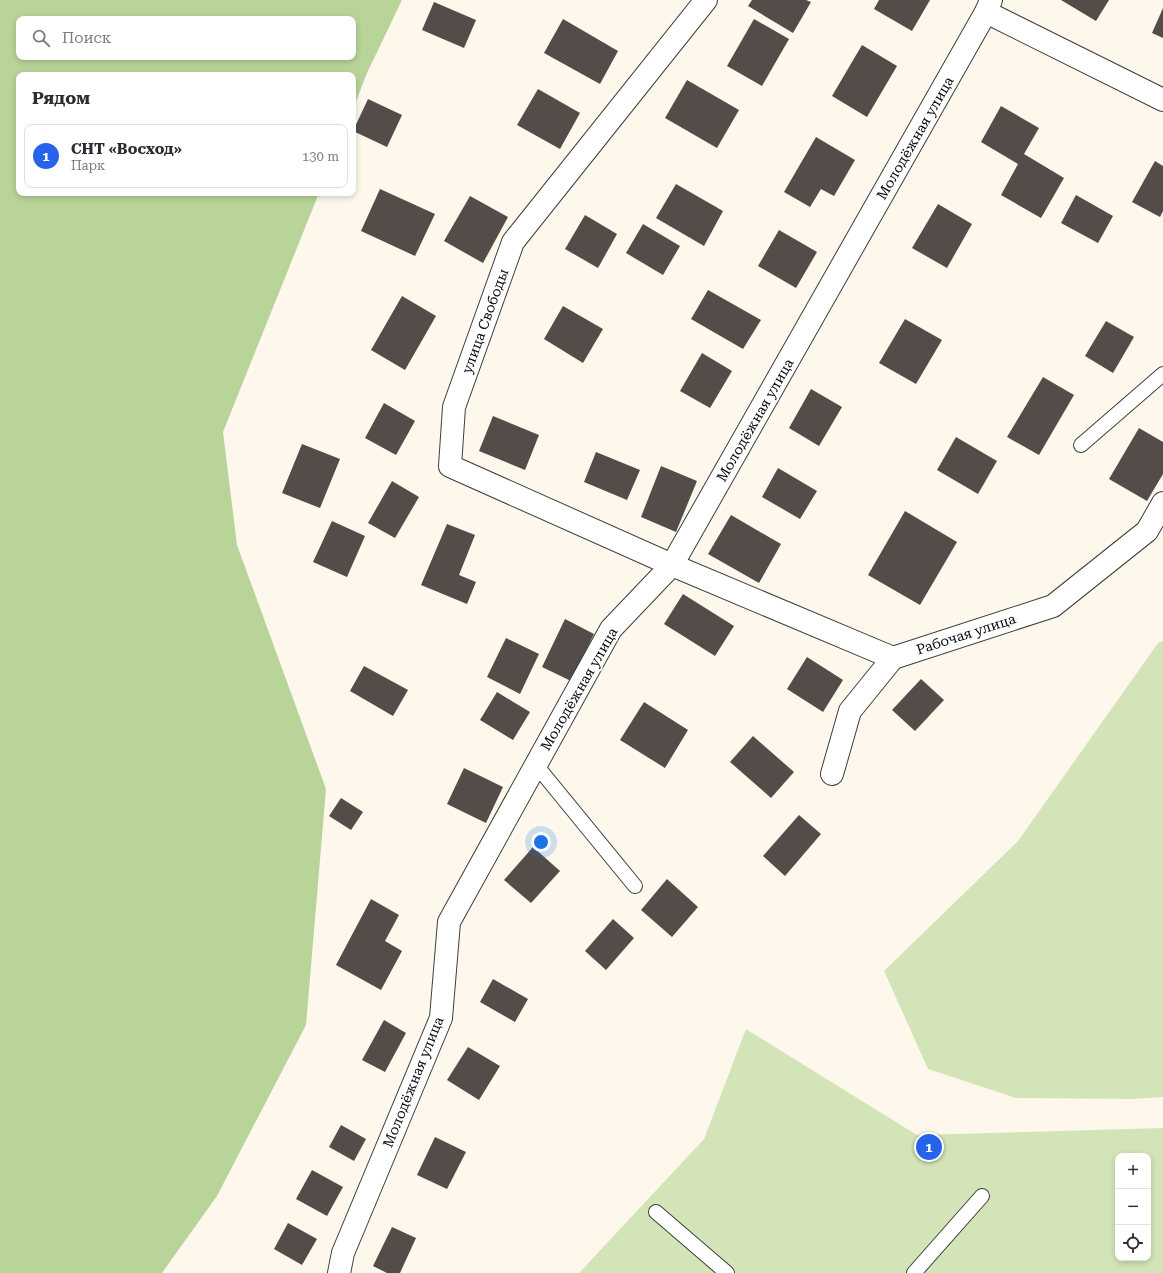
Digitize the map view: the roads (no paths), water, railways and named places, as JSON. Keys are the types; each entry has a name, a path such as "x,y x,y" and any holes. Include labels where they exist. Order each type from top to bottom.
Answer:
{"street":[{"name":"улица Свободы","path":"672,565 450,466 454,407 513,242 706,0"},
{"name":"Молодёжная улица","path":"339,1273 343,1253 441,1018 450,922 611,629 672,565 988,6"},
{"path":"988,6 1163,100"},
{"name":"Рабочая улица","path":"893,658 1052,606 1147,531 1163,503"},
{"path":"672,565 893,658 850,711 832,774"}],"lane":[{"path":"1081,445 1163,374"},
{"path":"536,765 635,886"},
{"path":"914,1273 982,1196"},
{"path":"656,1212 727,1273"}],"place":[{"name":"СНТ «Восход»","path":"929,1147"}]}
